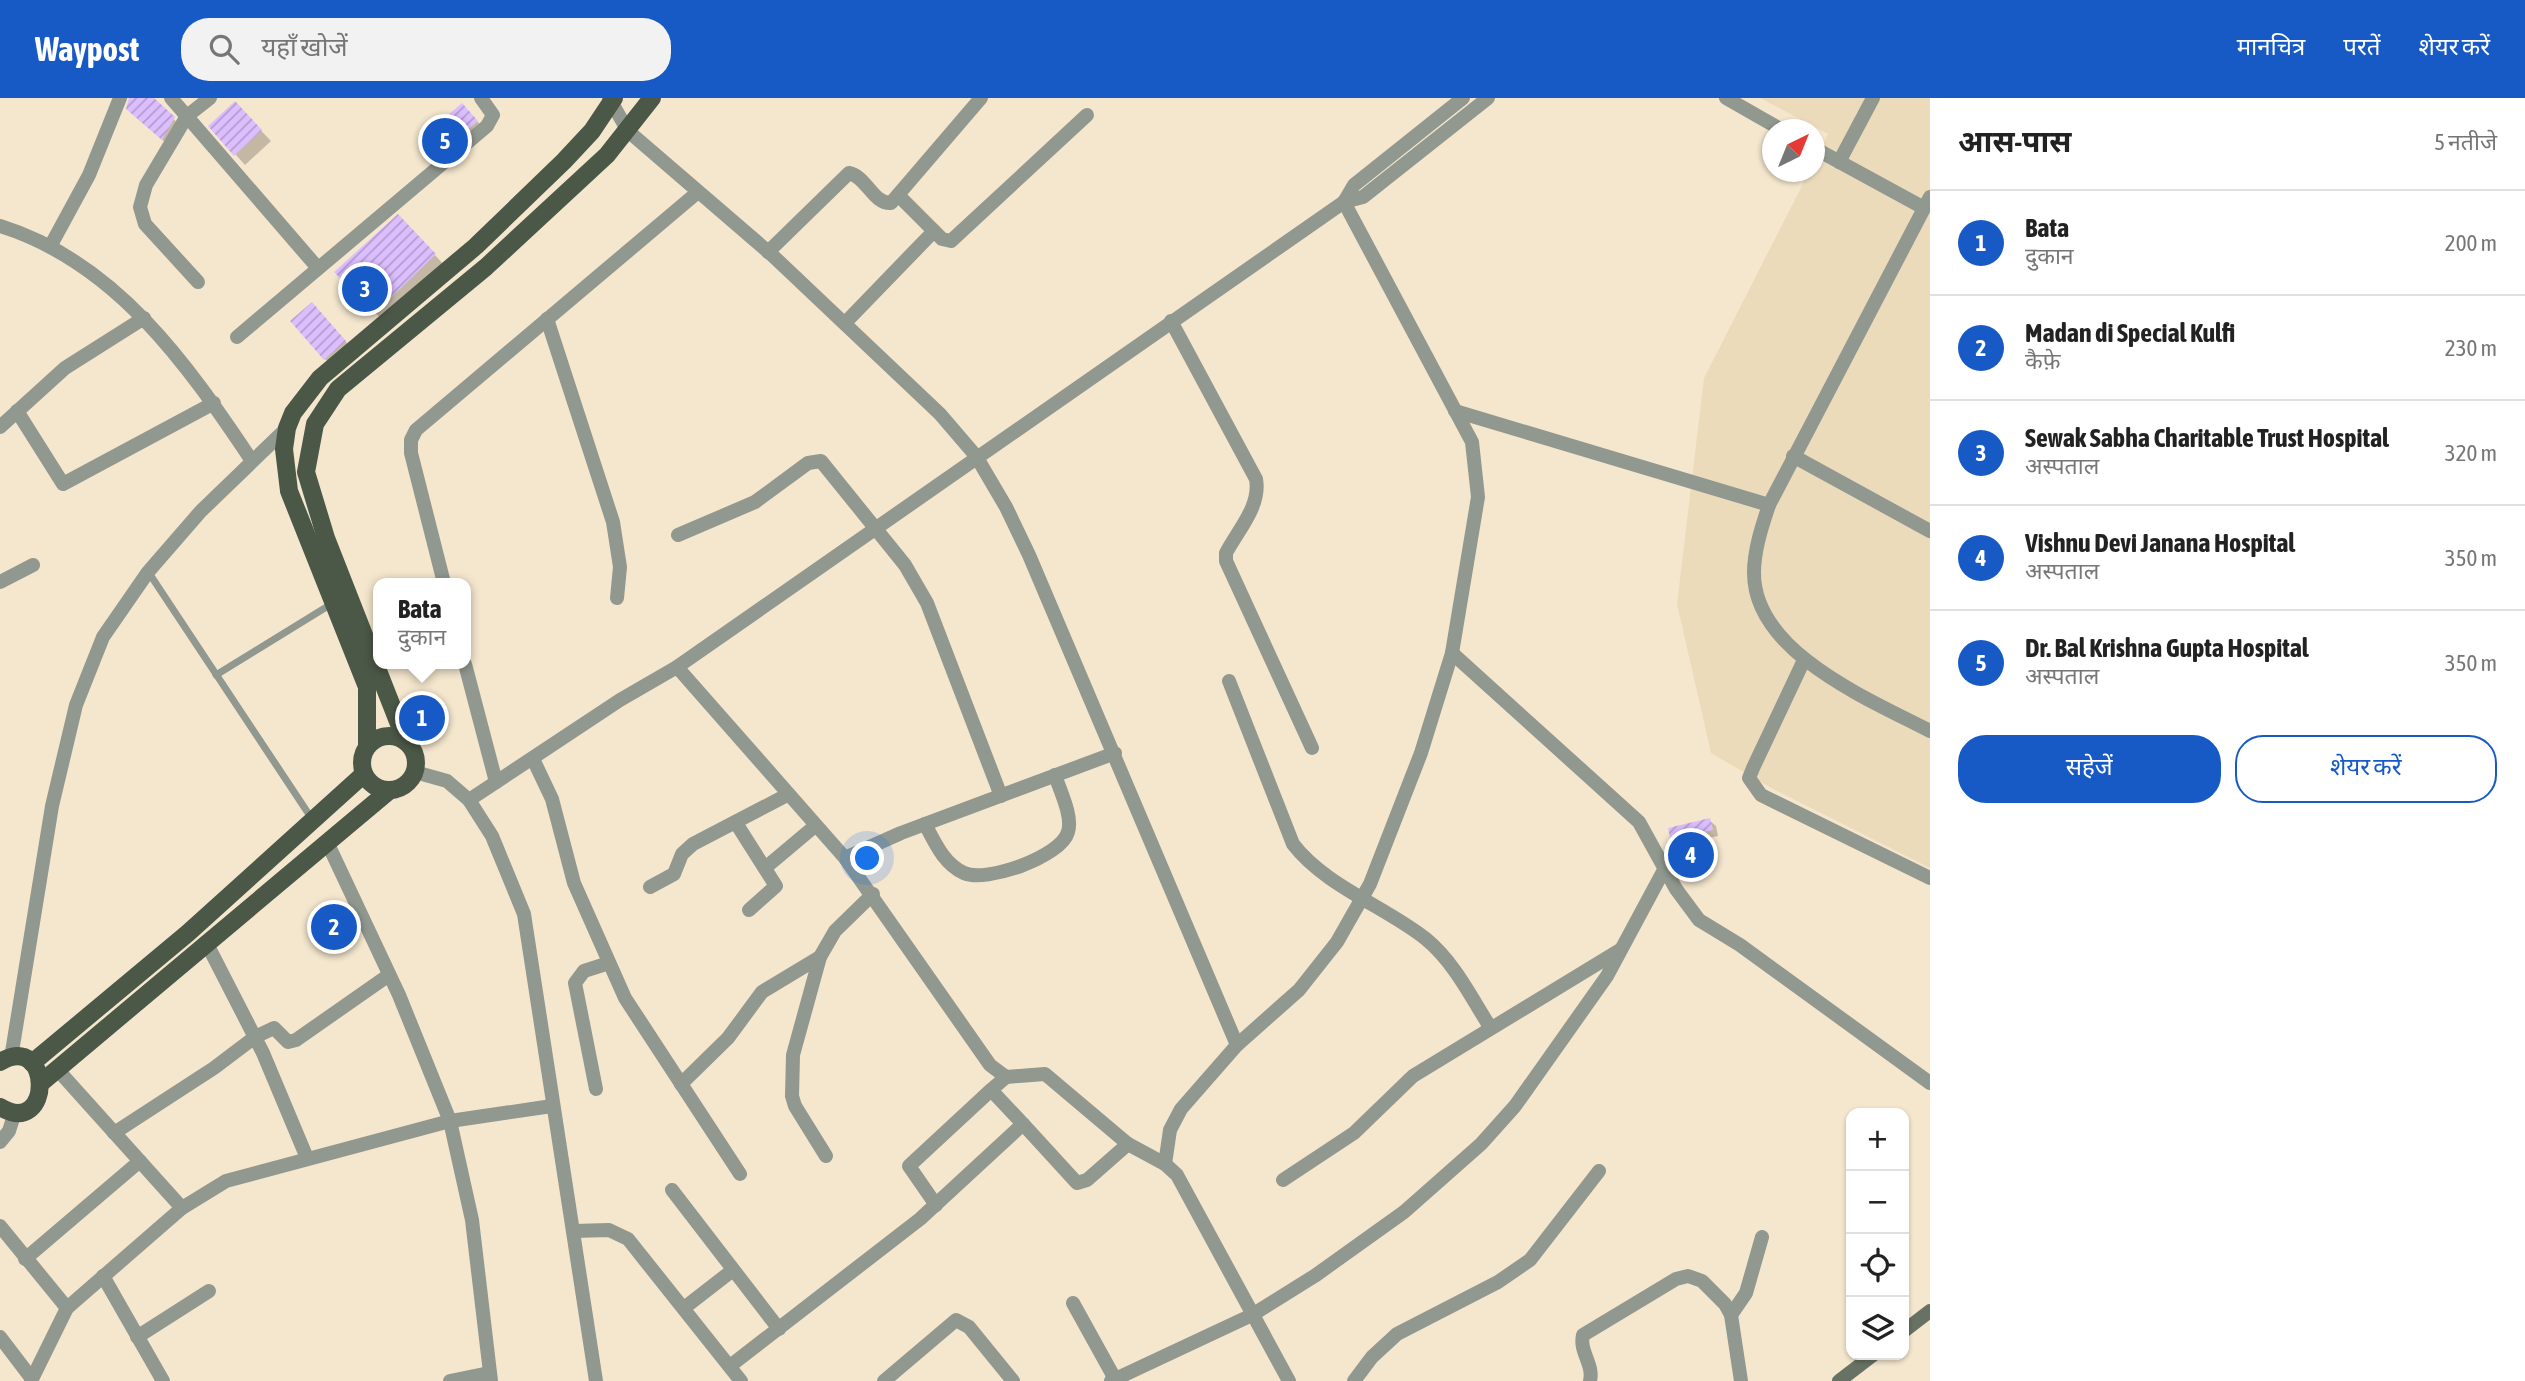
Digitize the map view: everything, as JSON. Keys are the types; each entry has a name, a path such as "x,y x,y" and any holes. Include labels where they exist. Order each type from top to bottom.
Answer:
{"main road":[{"path":"373,657 326,538 306,472 315,424 338,389 486,267 607,155 652,98"},
{"path":"378,669 406,741 414,751 415,772 401,788 390,790 380,788 364,774 361,762 367,746 367,687 289,491 284,449 287,428 293,413 320,378 476,246 564,161 592,131 611,99"},
{"path":"367,746 386,736 406,741"},
{"path":"32,1063 188,933 364,774"},
{"path":"42,1082 390,790"},
{"path":"4,1057 32,1063"},
{"path":"5,1111 35,1103 41,1094 42,1082 32,1063"},
{"path":"1909,1328 1929,1315"},
{"path":"1842,1380 1867,1360"}],"street":[{"path":"51,245 89,175 120,98"},
{"path":"171,98 317,267"},
{"path":"198,282 140,215 146,186 187,116 211,98"},
{"path":"237,337 317,267 487,127 493,115 481,98"},
{"path":"768,251 849,173 853,173 887,204 898,195 981,98"},
{"path":"1344,202 1354,185 1463,98"},
{"path":"469,800 620,700 677,667 1344,202 1363,197 1488,98"},
{"path":"1726,98 1763,119"},
{"path":"1839,162 1873,98"},
{"path":"611,99 628,131 768,251 901,375 976,456 1006,507 1029,555 1237,1045"},
{"path":"898,195 947,242 955,239 1087,116"},
{"path":"1825,154 1927,203 1769,505 1759,541 1754,574 1761,604 1781,635 1804,660 1930,731"},
{"path":"443,578 411,453 411,440 423,424 698,192"},
{"path":"1165,1164 1173,1122 1237,1045 1299,990 1337,942 1362,899 1421,754 1452,653 1478,497 1472,442 1344,202"},
{"path":"0,226 51,245 92,272 144,318 195,376 252,461"},
{"path":"845,323 934,231"},
{"path":"0,427 65,368 144,318"},
{"path":"547,318 612,522 620,567 617,598"},
{"path":"1171,321 1256,479 1258,491 1254,504 1226,553 1226,561 1312,748"},
{"path":"17,411 63,484 214,403"},
{"path":"1455,411 1769,505"},
{"path":"4,1057 52,806 76,705 103,637 148,572 201,511 287,428"},
{"path":"1793,456 1930,531"},
{"path":"678,536 754,502 814,461 821,461 905,565 927,603 1001,796"},
{"path":"0,582 33,565"},
{"path":"1452,653 1620,801 1649,836 1676,889 1707,926 1740,946 1930,1083"},
{"path":"1804,660 1753,768 1749,778 1753,787 1761,795 1930,878"},
{"path":"677,667 845,858 873,894 990,1065 1006,1077"},
{"path":"466,669 496,782"},
{"path":"1229,681 1293,845 1304,857 1362,899 1425,938 1440,952 1490,1027"},
{"path":"845,858 925,824 1115,753"},
{"path":"533,759 556,812 574,883 625,998 740,1174"},
{"path":"415,772 447,781 469,800 492,836 524,914 596,1381"},
{"path":"925,824 941,854 953,867 975,877 989,877 1039,858 1061,843 1068,833 1069,820 1055,775"},
{"path":"650,887 674,873 682,854 693,844 736,824 787,795"},
{"path":"736,824 776,886 749,910"},
{"path":"765,868 816,826"},
{"path":"327,842 389,975 450,1121 472,1220 490,1377 450,1381"},
{"path":"1073,1303 1113,1380 1252,1315 1404,1212 1481,1144 1515,1106 1624,947 1665,868"},
{"path":"827,1156 792,1096 793,1055 820,957 835,931 873,894"},
{"path":"206,942 255,1037 307,1158"},
{"path":"1283,1180 1354,1133 1413,1076 1624,947"},
{"path":"681,1084 728,1038 762,992 820,957"},
{"path":"596,1089 576,983 584,971 609,963"},
{"path":"114,1133 214,1068 255,1037 274,1028 288,1042 296,1040 389,975"},
{"path":"57,1069 182,1208"},
{"path":"936,1205 909,1166 1006,1077 1045,1074 1128,1144 1165,1164 1186,1189 1289,1381"},
{"path":"991,1090 1077,1184 1087,1180 1128,1144"},
{"path":"0,1337 32,1380 67,1308 182,1208 226,1181 450,1121 552,1106"},
{"path":"0,1142 9,1131 5,1111"},
{"path":"730,1366 936,1205 1023,1124"},
{"path":"25,1259 140,1161"},
{"path":"1354,1381 1372,1357 1397,1334 1498,1282 1530,1260 1599,1171"},
{"path":"672,1190 779,1329"},
{"path":"0,1226 67,1308"},
{"path":"573,1231 617,1231 638,1250 741,1381"},
{"path":"1731,1315 1746,1293 1762,1237"},
{"path":"684,1308 733,1270"},
{"path":"103,1276 163,1381"},
{"path":"1590,1381 1591,1368 1583,1351 1583,1335 1676,1279 1688,1276 1702,1281 1716,1293 1731,1315 1741,1381"},
{"path":"137,1337 209,1291"},
{"path":"884,1381 956,1320 968,1327 1013,1381"}],"lane":[{"path":"148,572 312,819"},
{"path":"216,675 334,603"}],"shaded area":[{"path":"1760,98 1930,98 1930,868 1773,789 1711,753 1677,604 1704,378 1804,182 1825,182 1825,140 1828,134 1825,132 1825,119 1800,119"}],"building":[{"path":"129,98 154,98 175,117 162,140 126,109"},
{"path":"235,101 262,130 234,156 208,126"},
{"path":"462,103 478,121 442,152 426,134"},
{"path":"398,214 436,254 374,314 334,272"},
{"path":"312,302 346,341 324,360 290,321"},
{"path":"1710,818 1713,830 1695,834 1700,858 1683,862 1679,844 1672,846 1668,828"}],"place":[{"name":"Dr. Bal Krishna Gupta Hospital","path":"445,141"},
{"name":"Sewak Sabha Charitable Trust Hospital","path":"365,289"},
{"name":"Bata","path":"422,718"},
{"name":"Vishnu Devi Janana Hospital","path":"1691,855"},
{"name":"Madan di Special Kulfi","path":"334,927"}]}
